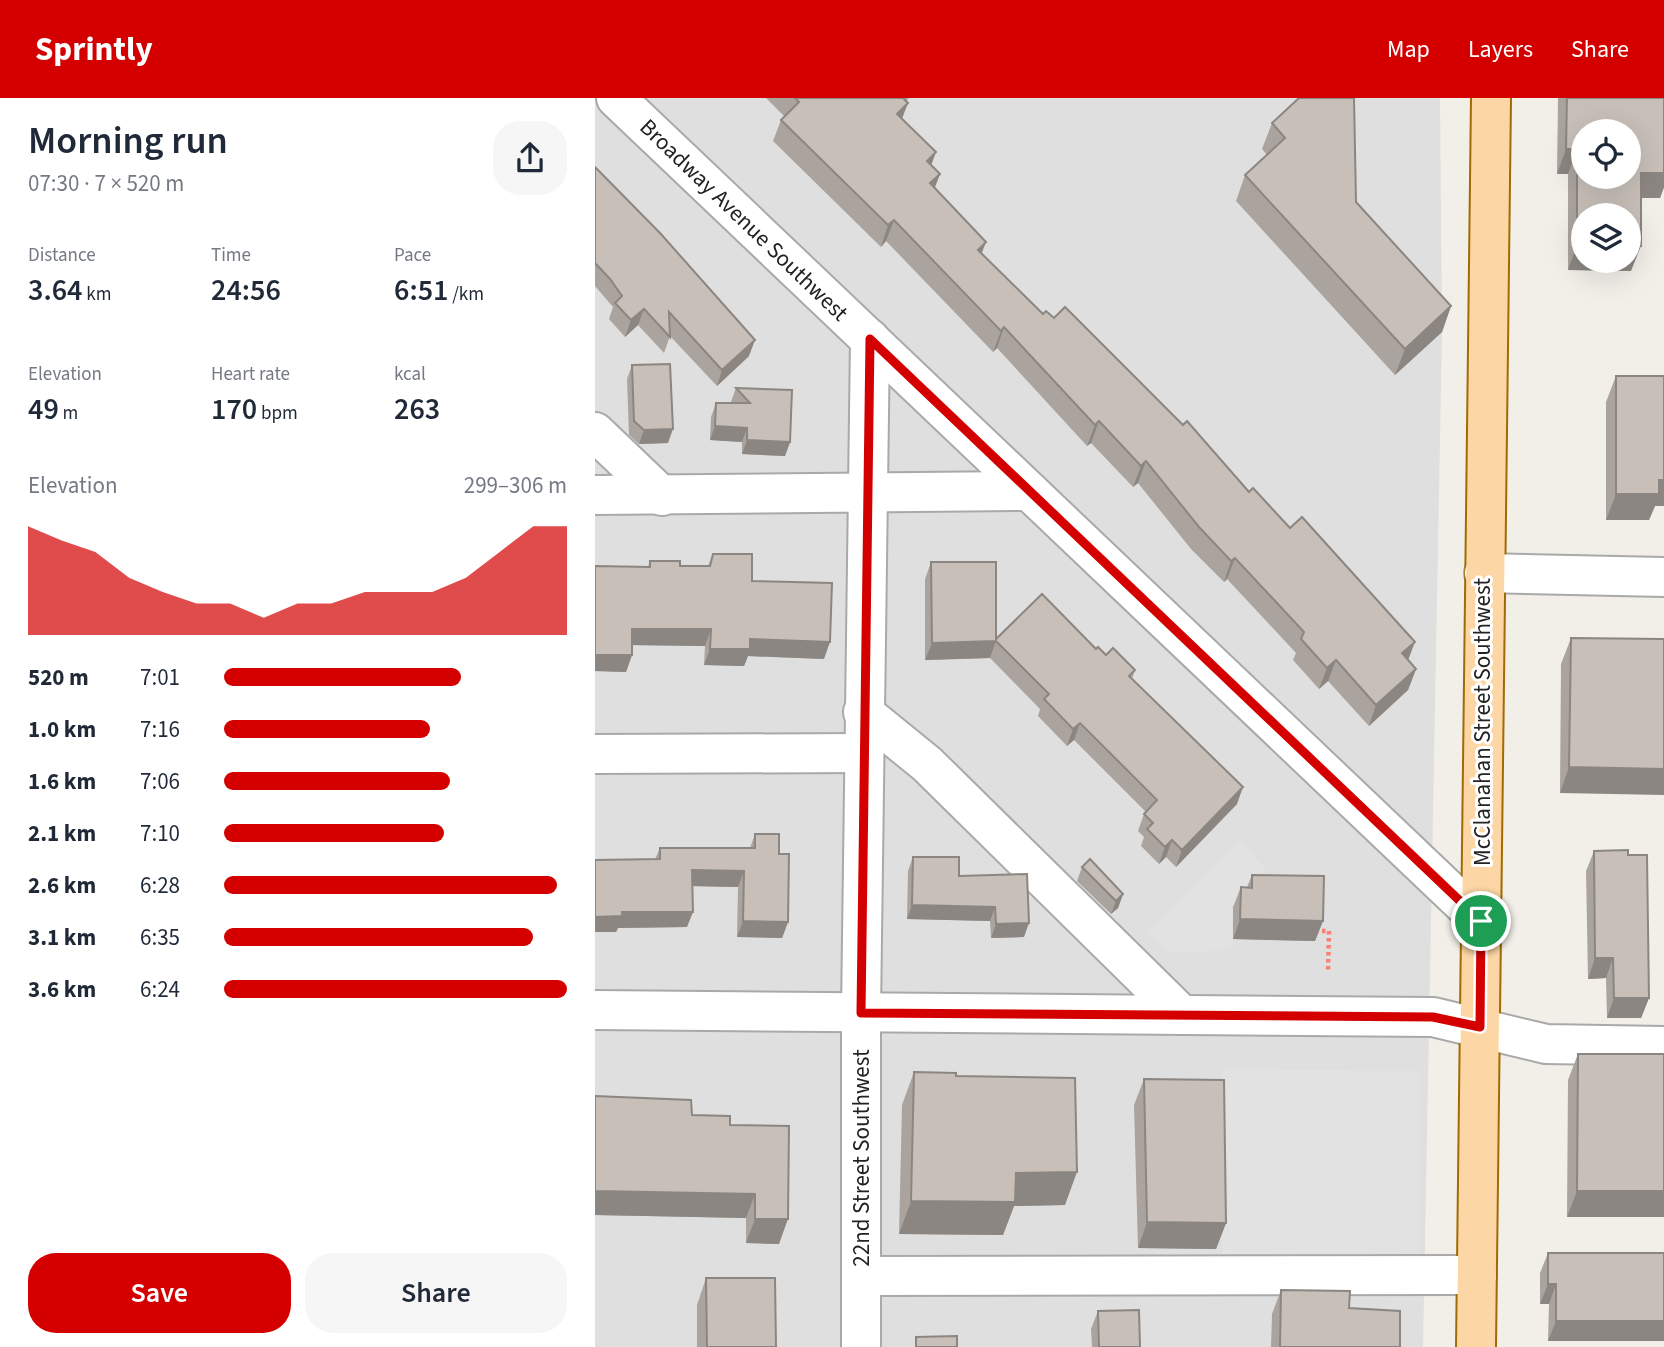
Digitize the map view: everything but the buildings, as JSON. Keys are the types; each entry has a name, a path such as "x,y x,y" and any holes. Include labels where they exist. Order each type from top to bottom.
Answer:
{"main road":[{"name":"McClanahan Street Southwest","path":"1476,1347 1483,573 1491,98"}],"street":[{"name":"Broadway Avenue Southwest","path":"616,98 1481,921"},
{"name":"22nd Street Southwest","path":"861,1347 863,712 870,339"},
{"path":"595,432 662,496"},
{"path":"595,495 866,495 1029,491"},
{"path":"1483,573 1664,577"},
{"path":"863,712 927,764 1182,1015"},
{"path":"595,754 863,753"},
{"path":"595,1010 1433,1017 1546,1044 1664,1046"},
{"path":"861,1276 1477,1275"}],"path":[{"path":"1315,931 1329,931 1328,972"}],"shaded area":[{"path":"595,98 1440,98 1442,332 1423,1347 595,1347"},
{"path":"1240,841 1267,870 1242,891 1241,906 1232,906 1231,950 1167,953 1147,932"},
{"path":"1222,1069 1420,1071 1419,1264 1222,1262"}],"route":[{"path":"870,339 1029,491 1481,921 1480,1027 1433,1017 861,1013 870,339"}]}
